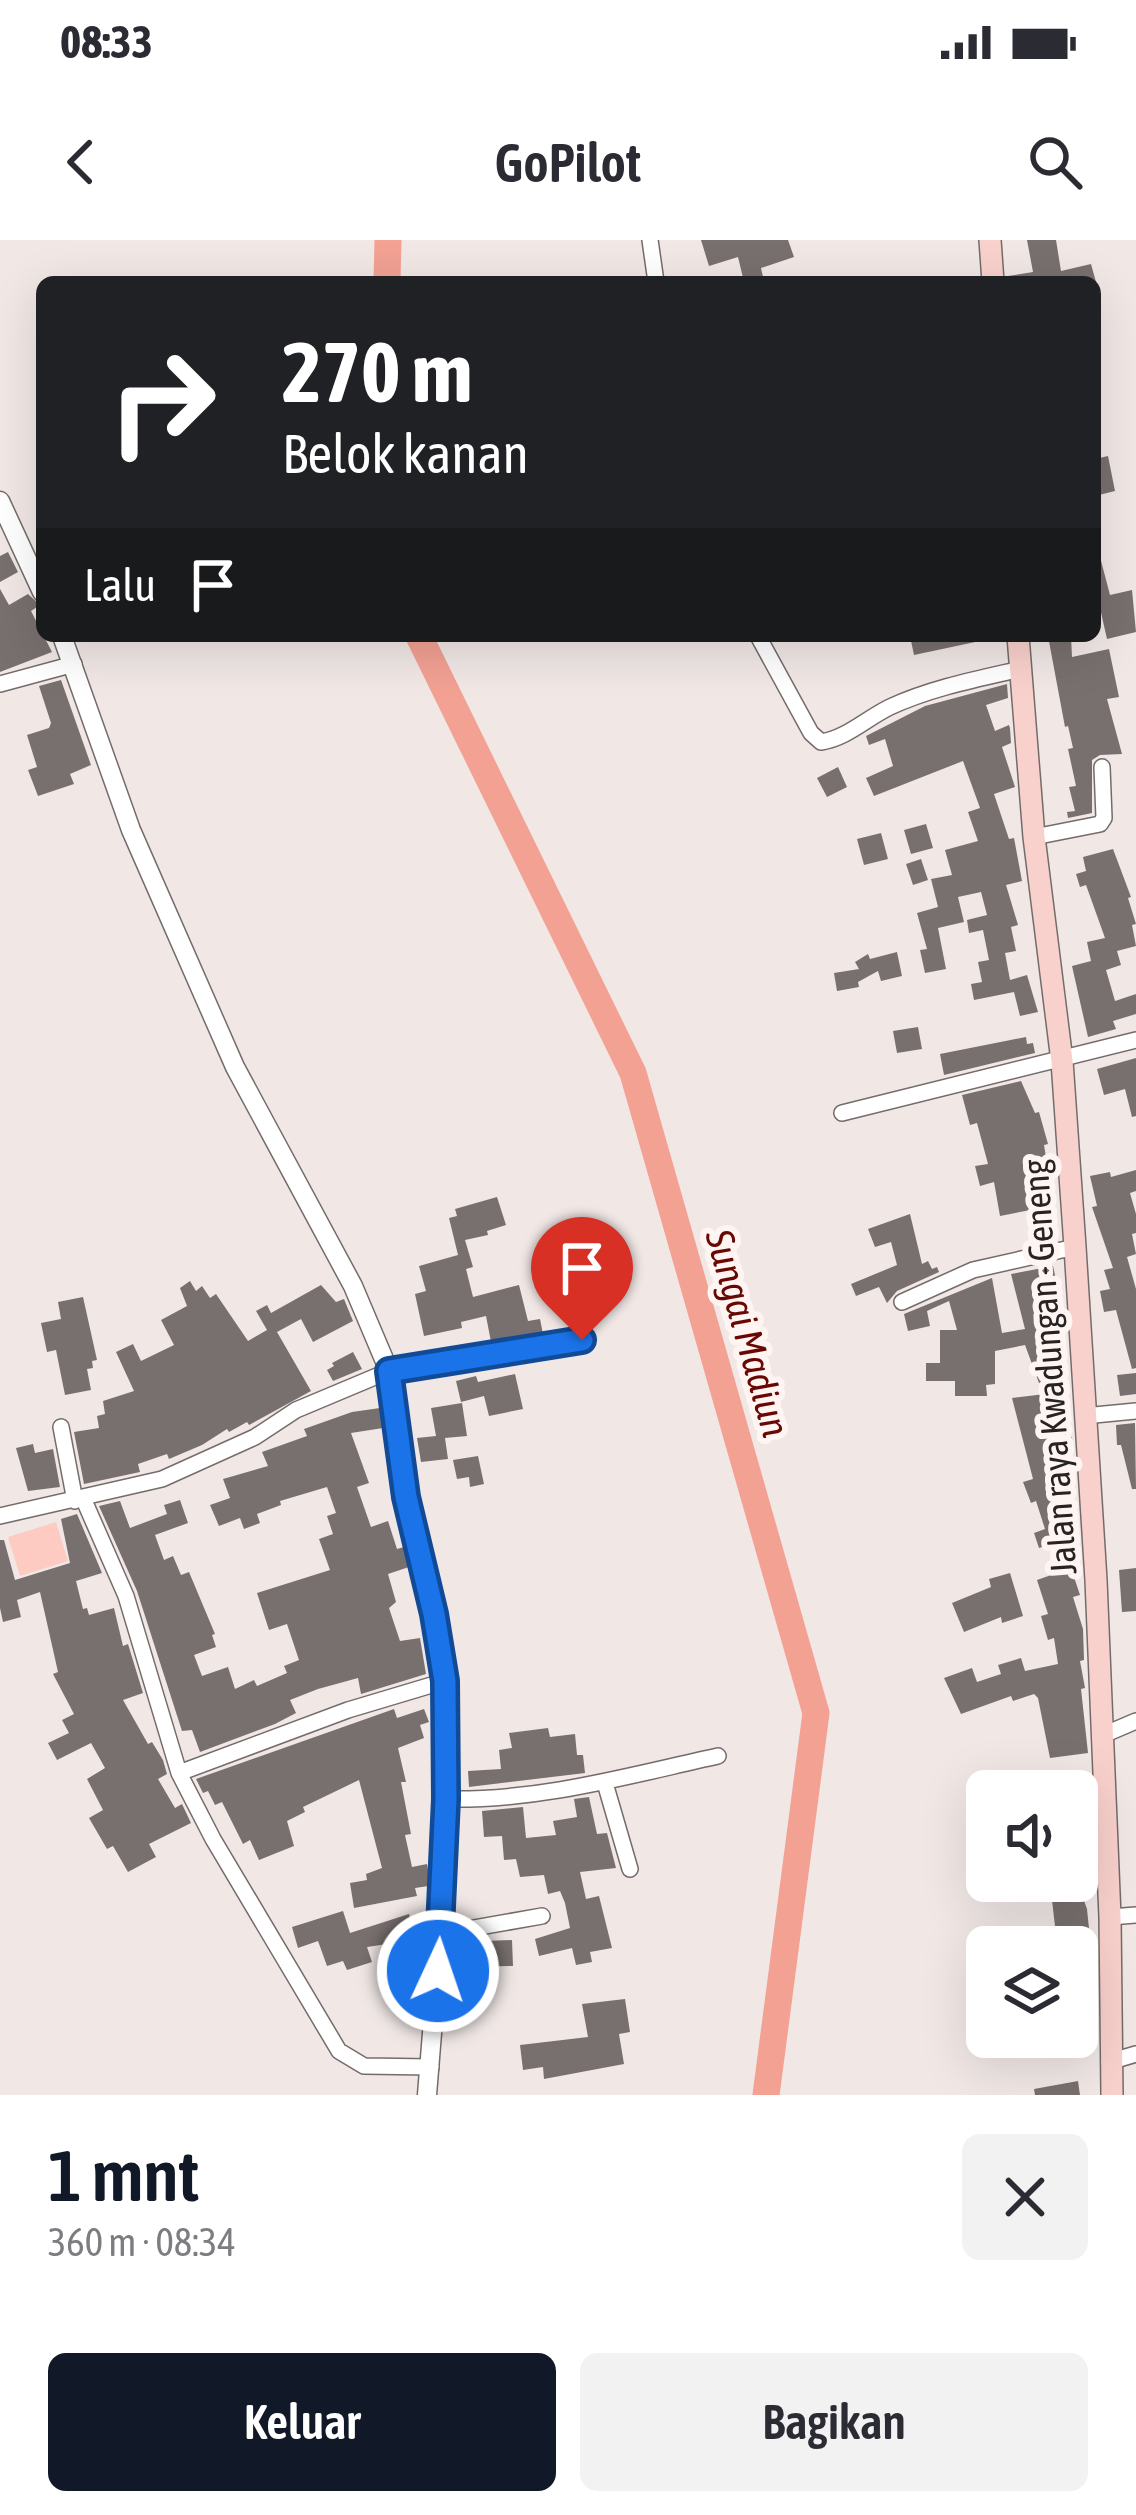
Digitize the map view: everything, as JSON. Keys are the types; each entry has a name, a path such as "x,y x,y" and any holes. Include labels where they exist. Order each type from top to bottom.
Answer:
{"main road":[{"path":"990,240 993,276"},
{"name":"Jalan raya Kwadungan - Geneng","path":"1019,642 1034,837 1062,1061 1075,1246 1110,1917 1108,2062 1112,2095"}],"street":[{"path":"650,240 655,276"},
{"path":"0,501 36,579"},
{"path":"65,642 131,830 235,1067 352,1286 389,1371 406,1497 445,1681 446,1799 427,2095"},
{"path":"761,642 811,734 821,742 836,739 890,707 952,685 1021,669"},
{"path":"0,684 74,664"},
{"path":"1034,837 1100,824 1104,818 1102,767"},
{"path":"842,1112 1136,1040"},
{"path":"902,1302 973,1270 1075,1246"},
{"path":"0,1516 162,1479 254,1437 296,1410 389,1371 582,1340"},
{"path":"1084,1416 1136,1411"},
{"path":"61,1427 78,1499 126,1596 179,1773 213,1839 339,2051 364,2066 431,2067"},
{"path":"179,1773 348,1710 445,1681"},
{"path":"1101,1736 1136,1721"},
{"path":"446,1799 520,1798 718,1756"},
{"path":"605,1783 630,1869"},
{"path":"1110,1917 1136,1915"},
{"path":"440,1934 542,1916"},
{"path":"1108,2062 1136,2054"}],"shaded area":[{"path":"56,1522 68,1561 20,1576 8,1537"}],"building":[{"path":"701,240 788,240 794,257 761,268 763,276 743,276 738,257 709,266"},
{"path":"1027,240 1056,240 1061,271 1091,264 1094,276 1008,276 1033,272"},
{"path":"1108,456 1115,491 1101,494 1101,458"},
{"path":"8,552 18,572 0,582 0,556"},
{"path":"1101,561 1110,595 1132,590 1136,632 1107,639 1101,612"},
{"path":"0,589 9,605 28,594 36,601 31,611 36,642 47,642 52,652 0,672"},
{"path":"911,642 975,642 914,655"},
{"path":"1049,642 1071,642 1072,657 1109,649 1119,697 1107,699 1122,754 1092,760 1092,813 1068,818 1067,812 1075,811 1069,787 1076,786 1068,749 1073,748"},
{"path":"61,680 91,765 70,774 74,784 38,796 28,770 37,767 27,735 51,723 39,686"},
{"path":"1007,684 1008,698 986,705 995,731 1010,728 1011,743 1002,747 1015,787 994,794 1009,839 1014,838 1022,881 1006,885 1018,925 1011,927 1016,951 1005,953 1010,980 1027,975 1038,1012 1020,1016 1014,992 974,1000 971,984 982,982 978,962 989,960 983,930 969,933 967,920 987,915 981,892 958,897 964,922 938,928 946,969 925,973 920,950 927,949 917,913 938,907 931,879 952,875 945,850 978,841 968,812 980,808 963,761 874,796 866,778 893,766 885,739 869,745 866,736 925,706"},
{"path":"838,767 847,787 827,797 817,778"},
{"path":"926,824 933,848 911,854 904,830"},
{"path":"881,833 888,859 864,865 857,839"},
{"path":"1113,849 1131,897 1136,946 1117,951 1121,965 1106,970 1115,1001 1136,994 1136,1014 1113,1021 1116,1029 1088,1037 1072,966 1091,961 1087,942 1105,938 1086,885 1080,887 1076,874 1086,871 1083,857"},
{"path":"921,859 928,880 913,885 906,864"},
{"path":"897,952 902,976 881,981 878,971 858,982 859,987 837,991 834,973 859,969 855,962 868,954 870,959"},
{"path":"918,1027 922,1049 897,1053 893,1031"},
{"path":"1026,1037 1035,1053 944,1075 940,1054"},
{"path":"1136,1058 1136,1116 1132,1117 1125,1089 1104,1095 1097,1069"},
{"path":"1021,1081 1035,1113 1039,1112 1048,1144 1044,1145 1049,1175 1041,1177 1046,1207 1000,1216 994,1182 980,1186 975,1166 988,1164 977,1123 970,1125 962,1095"},
{"path":"1136,1170 1136,1191 1130,1193 1136,1214 1136,1233 1132,1234 1136,1254 1127,1257 1136,1289 1136,1368 1132,1369 1116,1310 1104,1312 1100,1291 1110,1289 1104,1270 1113,1268 1092,1207 1097,1206 1090,1176 1110,1172 1111,1177"},
{"path":"497,1197 506,1225 465,1240 473,1267 466,1269 473,1297 519,1285 528,1321 540,1319 543,1334 491,1342 486,1316 461,1322 462,1328 424,1336 415,1294 426,1291 419,1266 458,1255 449,1218 457,1216 455,1209"},
{"path":"910,1214 922,1264 928,1261 939,1272 897,1291 887,1303 879,1287 856,1296 851,1284 897,1265 891,1242 875,1247 868,1229"},
{"path":"1053,1266 1058,1289 1041,1292 1050,1324 1055,1323 1060,1346 1052,1348 1063,1374 1039,1383 1025,1345 995,1351 995,1384 986,1385 987,1396 955,1396 955,1381 926,1381 926,1363 940,1363 940,1330 957,1330 949,1301 927,1311 930,1326 908,1331 904,1314 992,1278 1002,1333 1025,1329 1011,1274"},
{"path":"190,1281 196,1291 202,1286 210,1298 216,1294 248,1341 267,1330 256,1311 267,1305 271,1313 321,1285 336,1302 344,1299 353,1321 313,1342 301,1319 277,1332 311,1391 249,1425 227,1429 169,1459 167,1454 138,1464 140,1472 84,1484 74,1432 99,1428 97,1416 105,1414 103,1401 134,1391 116,1352 133,1344 141,1361 174,1345 161,1320 187,1306 180,1288"},
{"path":"83,1297 97,1360 87,1369 91,1390 65,1395 56,1350 47,1352 41,1323 61,1319 58,1302"},
{"path":"353,1352 362,1369 333,1381 327,1370"},
{"path":"1136,1373 1136,1394 1120,1396 1117,1375"},
{"path":"515,1374 523,1409 489,1416 484,1396 461,1402 456,1381"},
{"path":"1045,1394 1048,1418 1060,1415 1067,1438 1072,1437 1073,1453 1064,1455 1075,1490 1063,1494 1072,1519 1063,1522 1068,1539 1039,1548 1034,1533 1045,1529 1036,1501 1031,1503 1023,1482 1033,1479 1012,1398"},
{"path":"462,1403 467,1436 445,1438 448,1459 421,1462 417,1438 436,1436 431,1408"},
{"path":"380,1408 383,1428 351,1433 369,1483 357,1487 371,1527 388,1521 397,1549 404,1547 409,1567 388,1574 396,1602 389,1608 400,1641 420,1638 426,1674 361,1694 358,1678 318,1689 290,1700 296,1713 200,1752 192,1730 182,1731 137,1591 99,1506 120,1501 130,1528 167,1514 164,1505 180,1500 188,1523 155,1535 164,1560 173,1556 181,1575 189,1572 215,1634 216,1647 194,1655 202,1676 228,1667 235,1689 254,1680 257,1686 287,1673 284,1666 299,1660 287,1624 269,1630 257,1593 330,1570 319,1539 333,1534 327,1516 336,1513 327,1487 280,1501 281,1505 257,1514 260,1523 244,1529 240,1518 219,1526 210,1505 230,1498 223,1479 268,1466 262,1452 307,1436 304,1429 352,1412"},
{"path":"1135,1423 1136,1489 1132,1489 1121,1445 1117,1445 1116,1425"},
{"path":"33,1444 35,1453 53,1449 60,1487 28,1491 16,1448"},
{"path":"478,1456 484,1484 470,1487 469,1477 457,1479 453,1460"},
{"path":"77,1514 102,1573 76,1581 83,1609 89,1615 114,1608 123,1646 128,1644 143,1693 123,1700 148,1744 152,1742 163,1760 167,1774 158,1779 175,1808 182,1804 191,1823 149,1844 156,1857 128,1872 89,1818 103,1810 87,1779 105,1768 91,1743 57,1760 48,1743 69,1733 62,1720 74,1714 53,1674 58,1672 40,1592 17,1600 21,1617 3,1622 0,1608 0,1540 4,1540 15,1580 70,1563 61,1519"},
{"path":"1071,1568 1080,1595 1073,1597 1083,1629 1084,1660 1080,1661 1085,1688 1081,1689 1088,1753 1050,1758 1034,1694 1013,1701 1011,1696 961,1714 944,1678 972,1668 977,1682 1001,1674 998,1665 1021,1658 1025,1671 1058,1664 1054,1638 1048,1640 1041,1616 1048,1614 1037,1580"},
{"path":"1136,1568 1136,1611 1122,1612 1119,1570"},
{"path":"1010,1573 1023,1616 1002,1623 1001,1617 964,1632 952,1603 991,1587 989,1579"},
{"path":"394,1709 397,1718 424,1709 429,1722 420,1725 424,1738 398,1748 406,1782 401,1782 412,1867 427,1864 429,1875 429,1886 415,1888 417,1896 354,1908 350,1883 367,1880 366,1874 382,1868 359,1780 303,1807 305,1812 287,1821 294,1846 259,1860 250,1840 243,1844 222,1802 215,1805 196,1779"},
{"path":"548,1728 550,1737 575,1734 585,1773 469,1787 468,1771 501,1769 499,1750 512,1748 509,1733"},
{"path":"589,1797 597,1834 607,1833 616,1868 580,1872 586,1899 599,1896 612,1948 590,1952 592,1962 576,1965 572,1948 539,1956 535,1939 570,1928 565,1903 560,1891 548,1894 544,1875 520,1877 516,1859 504,1860 502,1836 484,1837 482,1811 523,1807 526,1838 556,1835 553,1821 577,1817 574,1799"},
{"path":"1052,1902 1084,1902 1089,1926 1055,1926"},
{"path":"343,1911 350,1933 409,1914 414,1940 367,1947 372,1962 347,1970 343,1961 327,1966 318,1941 298,1948 292,1927"},
{"path":"512,1940 513,1966 462,1967 461,1942"},
{"path":"625,1999 630,2032 619,2034 624,2064 544,2079 543,2067 523,2070 520,2045 588,2037 582,2004"},
{"path":"1078,2081 1080,2095 1035,2095 1034,2089"}],"waterway":[{"name":"Sungai Madiun","path":"387,276 388,240"},
{"name":"Sungai Madiun","path":"422,642 633,1073 816,1713 766,2095"}],"route":[{"path":"438,1971 446,1799 445,1681 406,1497 389,1371 582,1340"}]}
